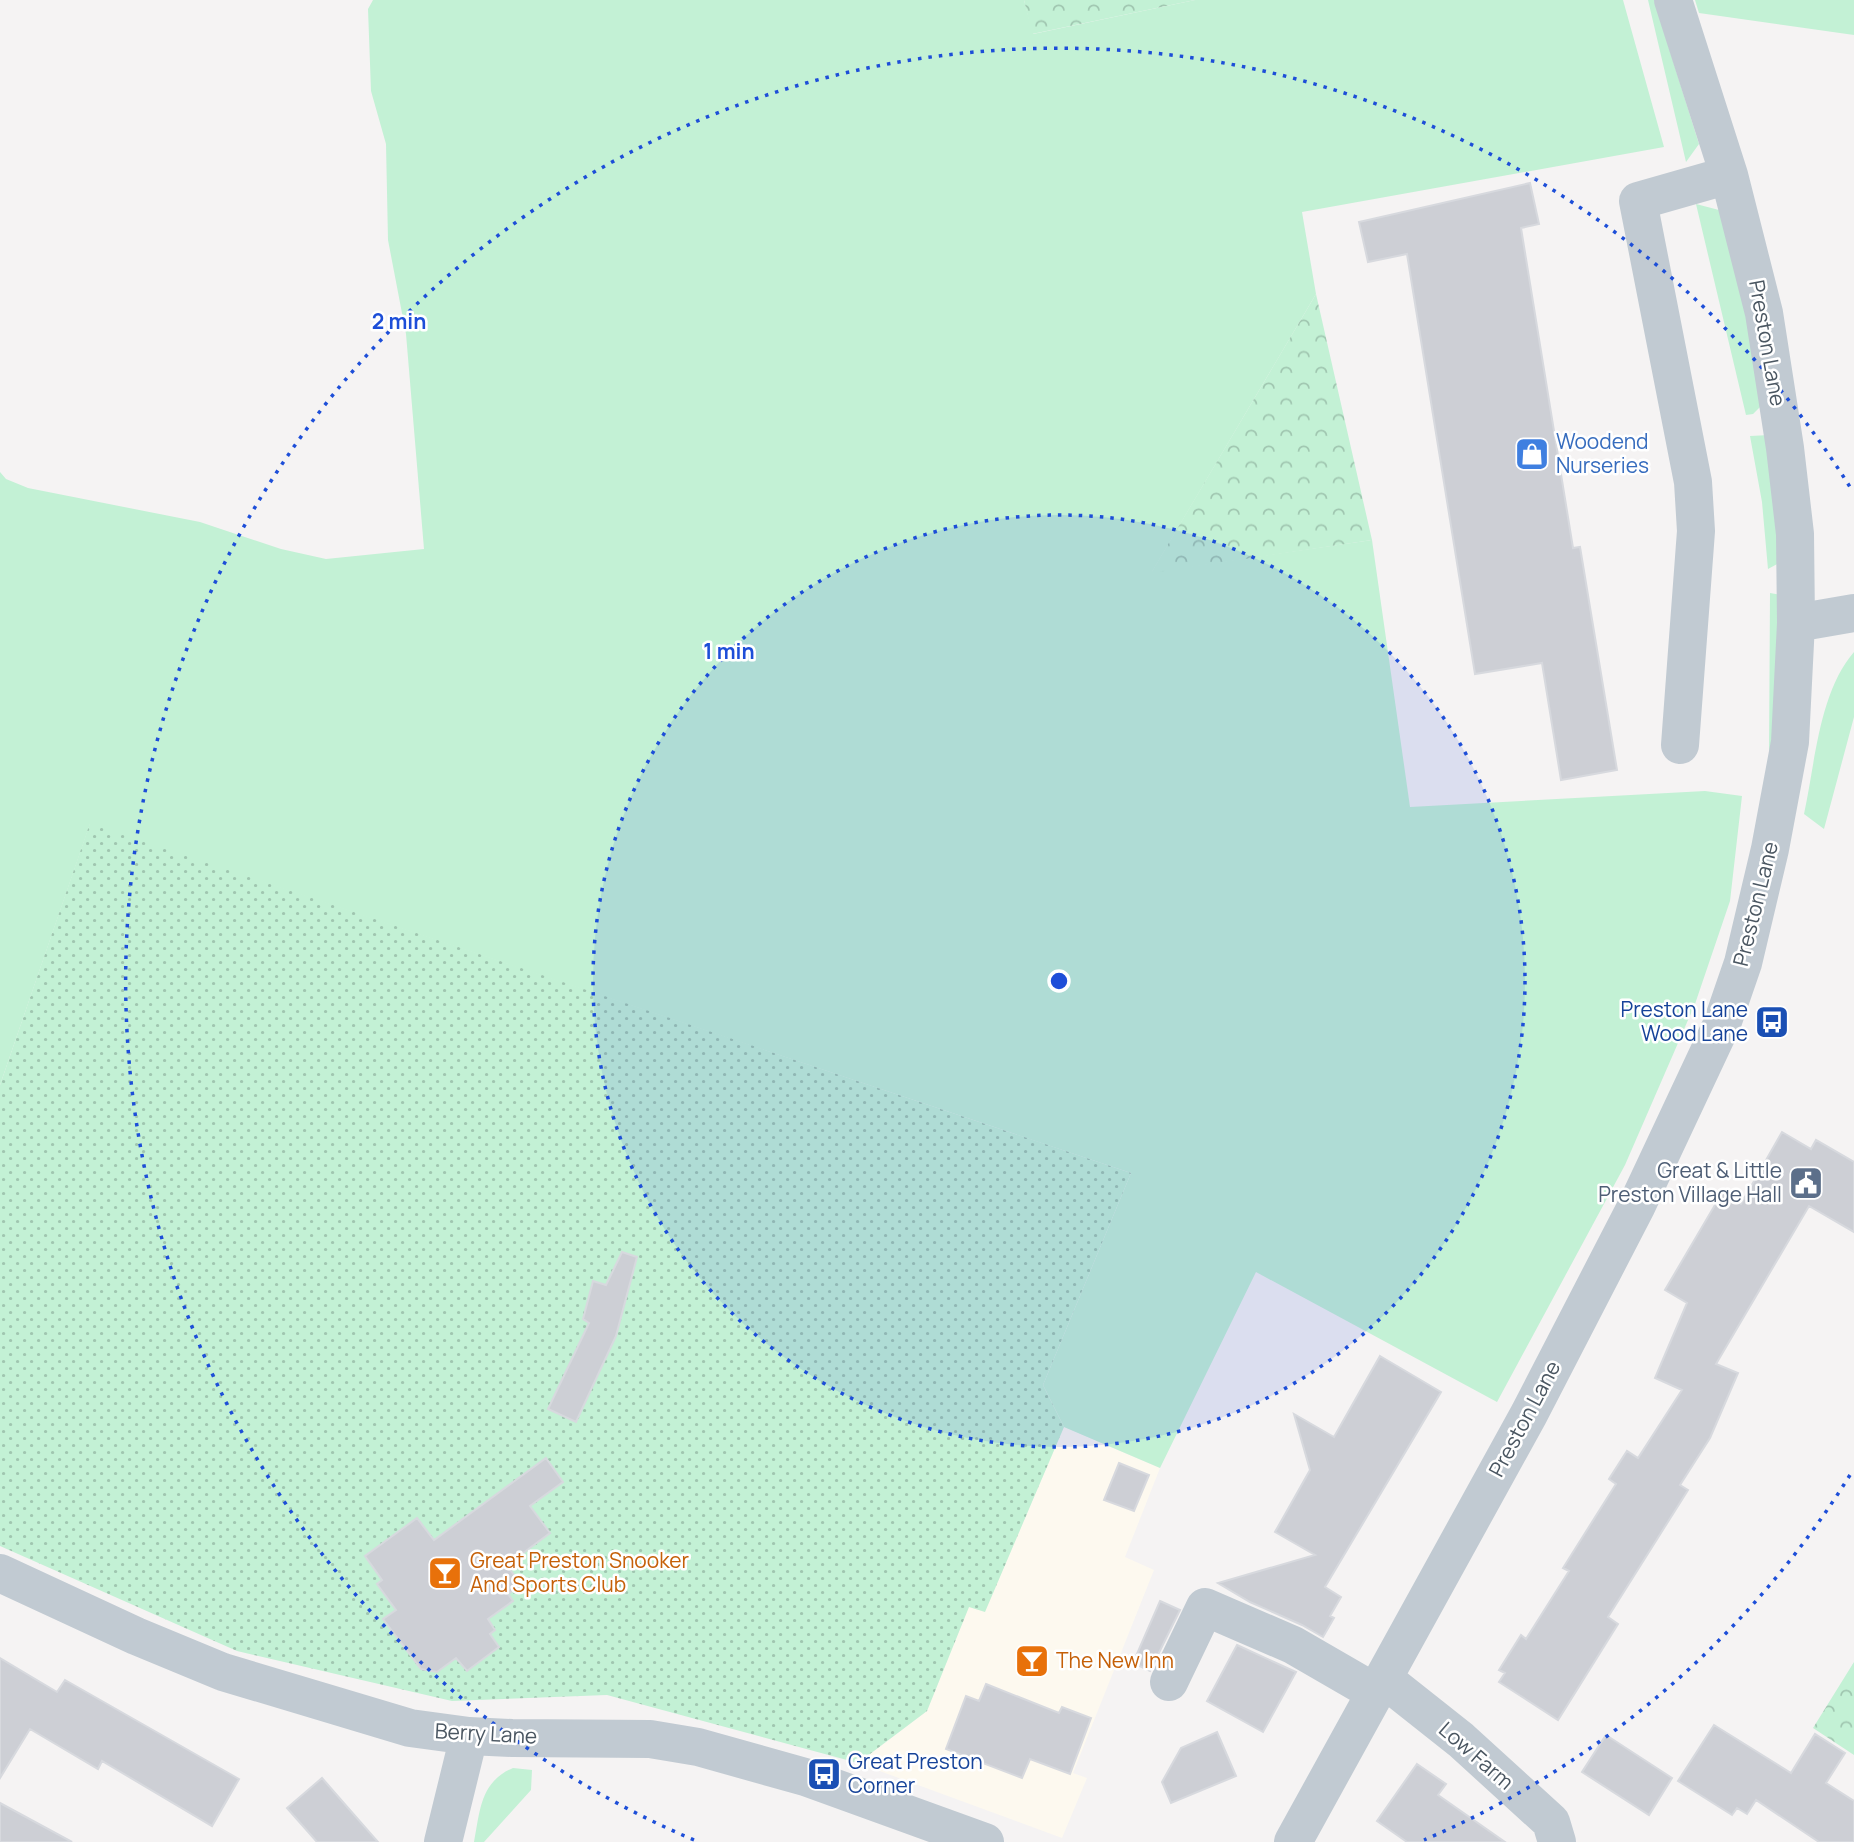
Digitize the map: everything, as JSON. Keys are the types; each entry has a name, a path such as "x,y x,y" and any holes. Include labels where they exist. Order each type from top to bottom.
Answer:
{"street":[{"name":"Preston Lane","path":"1293,1842 1529,1414 1619,1241 1722,1024 1743,963 1770,849 1790,742 1796,623 1795,534 1764,313 1730,176 1673,0"},
{"path":"1680,745 1696,531 1693,482 1638,201 1730,176"},
{"path":"1796,623 1854,612"},
{"name":"Berry Lane","path":"0,1573 136,1636 223,1672 410,1728 469,1736 650,1739 698,1747 805,1777 985,1842"},
{"name":"Low Farm","path":"1169,1682 1205,1607 1380,1686 1461,1740 1551,1822 1556,1842"},
{"path":"443,1842 469,1736"}],"shaded area":[{"name":"The New Inn","path":"1064,1427 1160,1468 1125,1557 1154,1570 1073,1773 1087,1778 1062,1838 858,1763 927,1711 969,1606 985,1611"}],"green space":[{"path":"373,0 1024,0 1033,34 1195,0 1623,0 1664,147 1302,212 1316,294 1152,572 1372,540 1410,807 1705,791 1742,796 1730,901 1695,1004 1625,1165 1497,1402 1256,1272 1160,1468 1064,1427 1043,1385 1131,1173 90,824 0,1085 0,472 6,479 28,488 200,522 281,549 326,559 424,549 406,334 388,240 386,144 371,91 368,9"},
{"path":"1024,0 1195,0 1032,34"},
{"path":"1648,0 1654,0 1699,144 1686,162"},
{"path":"1695,0 1854,0 1854,35 1699,13"},
{"path":"1696,204 1719,210 1731,248 1765,402 1753,414 1746,415"},
{"path":"1316,294 1372,540 1151,573"},
{"path":"1770,435 1781,562 1768,569 1762,502 1750,436"},
{"path":"1770,593 1781,595 1777,708 1769,755"},
{"path":"1854,652 1854,717 1824,829 1804,814 1826,708 1842,668"},
{"path":"90,823 1131,1173 1043,1385 1064,1427 985,1612 969,1607 927,1711 858,1763 607,1695 452,1701 237,1651 0,1546 0,1085"},
{"path":"1854,1662 1854,1755 1813,1728"},
{"path":"513,1768 532,1770 531,1790 484,1842 474,1842 480,1809 488,1789 502,1774"}],"building":[{"path":"1530,183 1539,224 1521,228 1573,548 1580,547 1617,770 1561,780 1542,663 1475,674 1407,254 1368,262 1359,222"},
{"path":"1782,1132 1811,1149 1816,1140 1854,1162 1854,1232 1809,1206 1716,1364 1738,1373 1710,1438 1680,1485 1688,1490 1608,1617 1618,1624 1558,1720 1499,1682 1505,1673 1499,1670 1521,1635 1526,1639 1569,1571 1563,1568 1616,1484 1609,1479 1627,1451 1638,1458 1682,1390 1655,1378 1687,1303 1665,1290 1722,1193 1741,1204"},
{"path":"622,1252 637,1257 616,1336 576,1422 548,1409 589,1323 583,1319 593,1281 606,1285"},
{"path":"1380,1356 1441,1392 1325,1587 1341,1597 1330,1616 1334,1618 1323,1637 1250,1602 1218,1583 1315,1555 1275,1532 1310,1470 1294,1414 1334,1437"},
{"name":"Great Preston Snooker And Sports Club","path":"546,1458 563,1482 530,1506 550,1533 507,1565 521,1585 508,1594 513,1601 488,1619 495,1630 490,1634 499,1647 467,1671 456,1658 437,1672 421,1669 383,1619 396,1610 377,1584 382,1580 365,1556 417,1518 434,1540"},
{"path":"1119,1463 1149,1475 1134,1511 1104,1500"},
{"path":"1160,1601 1180,1610 1150,1671 1133,1663"},
{"path":"1237,1645 1296,1672 1263,1732 1207,1701"},
{"path":"0,1658 57,1692 65,1680 239,1779 212,1826 102,1761 98,1769 30,1729 0,1778"},
{"path":"986,1684 1059,1713 1062,1707 1091,1718 1070,1774 1030,1759 1022,1778 946,1749 966,1696 979,1701"},
{"path":"1714,1725 1791,1773 1815,1734 1845,1753 1826,1783 1854,1801 1854,1842 1819,1842 1756,1800 1747,1814 1737,1808 1732,1815 1678,1781"},
{"path":"1217,1732 1236,1776 1171,1803 1162,1782 1181,1748"},
{"path":"1606,1735 1672,1778 1649,1815 1582,1772"},
{"path":"1417,1764 1446,1784 1438,1795 1505,1842 1407,1842 1377,1821"},
{"path":"322,1778 378,1842 317,1842 287,1808"},
{"path":"0,1803 72,1842 0,1842"}],"place":[{"name":"Woodend Nurseries","path":"1532,454"},
{"name":"Preston Lane Wood Lane","path":"1772,1022"},
{"name":"Great & Little Preston Village Hall","path":"1806,1183"},
{"name":"Great Preston Snooker And Sports Club","path":"445,1573"},
{"name":"The New Inn","path":"1032,1661"},
{"name":"Great Preston Corner","path":"824,1774"}]}
